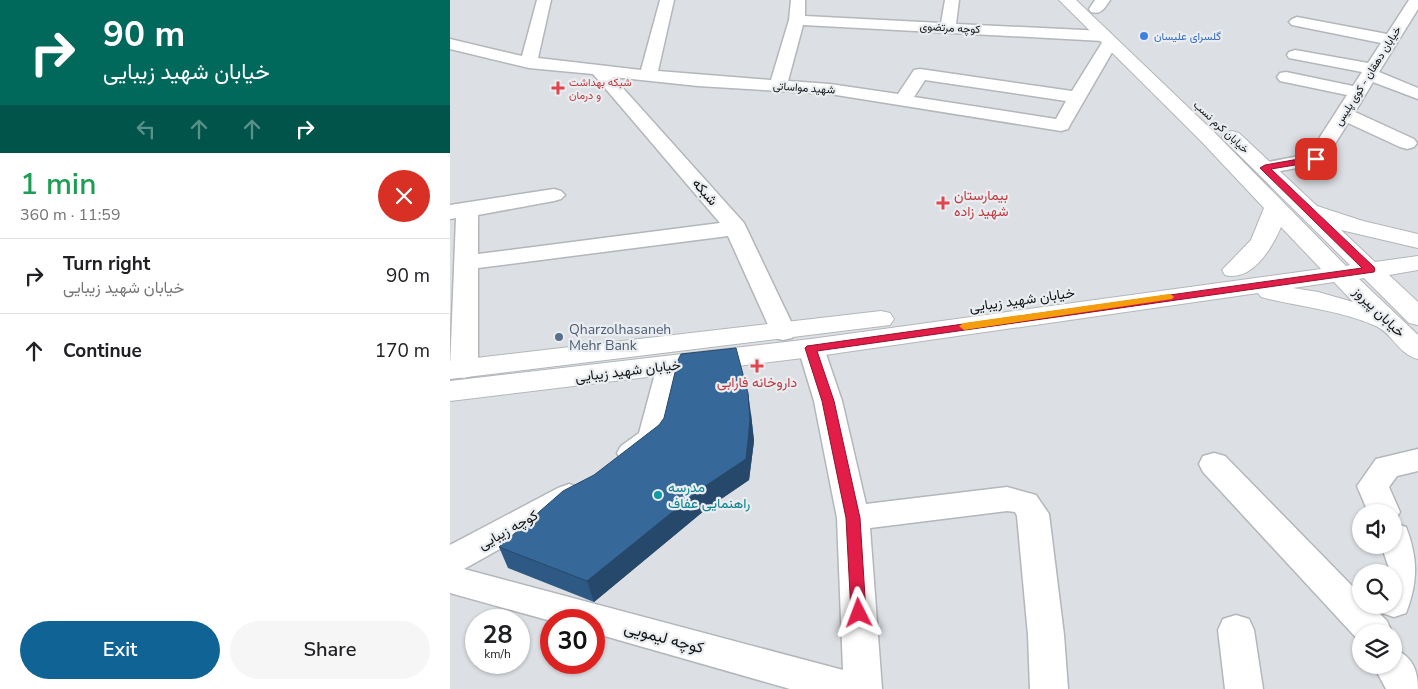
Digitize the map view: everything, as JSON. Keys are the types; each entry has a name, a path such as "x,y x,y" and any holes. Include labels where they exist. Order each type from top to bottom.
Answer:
{"main road":[{"name":"خیابان کرم نسب","path":"1067,0 1276,207 1347,264"},
{"name":"خیابان کرم نسب","path":"1095,3 1308,209 1347,264"},
{"path":"1241,172 1265,168"},
{"path":"1276,207 1262,244 1231,280 1318,300 1388,322"},
{"path":"1308,209 1416,252"},
{"name":"خیابان شهید زیبایی","path":"457,370 1231,280 1347,264 1416,252"},
{"name":"خیابان پیروز","path":"1347,264 1418,317"},
{"name":"خیابان پیروز","path":"1347,264 1388,322 1418,350"},
{"name":"خیابان شهید زیبایی","path":"450,391 811,348 1231,280"}],"street":[{"path":"529,63 544,0"},
{"path":"648,76 667,0"},
{"path":"778,86 797,20 798,0"},
{"path":"948,28 952,0"},
{"name":"خیابان دهقان - کوی پلیس","path":"1265,168 1316,159 1416,0"},
{"name":"کوچه مرتضوی","path":"797,20 1107,39"},
{"path":"1297,22 1391,40"},
{"name":"شهید مواساتی","path":"450,44 529,63 698,81 830,89 1061,125 1078,97 1107,39"},
{"path":"1295,55 1371,72 1418,94"},
{"name":"شبکه","path":"598,70 736,228 783,332"},
{"path":"903,100 920,74 1078,97"},
{"path":"1286,77 1358,92"},
{"path":"1345,114 1407,143"},
{"path":"457,370 467,262 458,211 554,195"},
{"path":"467,262 736,228"},
{"path":"811,348 828,401 853,518 863,689"},
{"name":"کوچه زیبایی","path":"450,561 604,474 652,438 670,366"},
{"path":"1381,504 1373,486 1387,467 1418,460"},
{"path":"1214,464 1383,617 1406,568 1401,554"},
{"path":"853,518 1007,499 1025,503 1033,514 1046,634 1049,689"},
{"name":"کوچه لیمویی","path":"450,579 850,689"},
{"path":"1236,630 1244,689"},
{"path":"1397,674 1406,689"}],"building":[{"name":"مدرسه راهنمایی عفاف","path":"736,348 748,393 750,420 746,459 701,489 587,581 499,547 563,491 594,475 659,425 664,418 681,354"}],"slow traffic":[{"path":"964,326 1169,297"}],"place":[{"name":"گلسرای علیسان","path":"1144,36"},
{"name":"شبکه بهداشت و درمان","path":"558,88"},
{"name":"بیمارستان شهید زاده","path":"943,203"},
{"name":"Qharzolhasaneh Mehr Bank","path":"559,337"},
{"name":"داروخانه فارابی","path":"757,366"},
{"name":"مدرسه راهنمایی عفاف","path":"658,495"}],"route":[{"path":"859,613 853,518 828,401 811,348 1370,270 1265,168 1316,159"}]}
